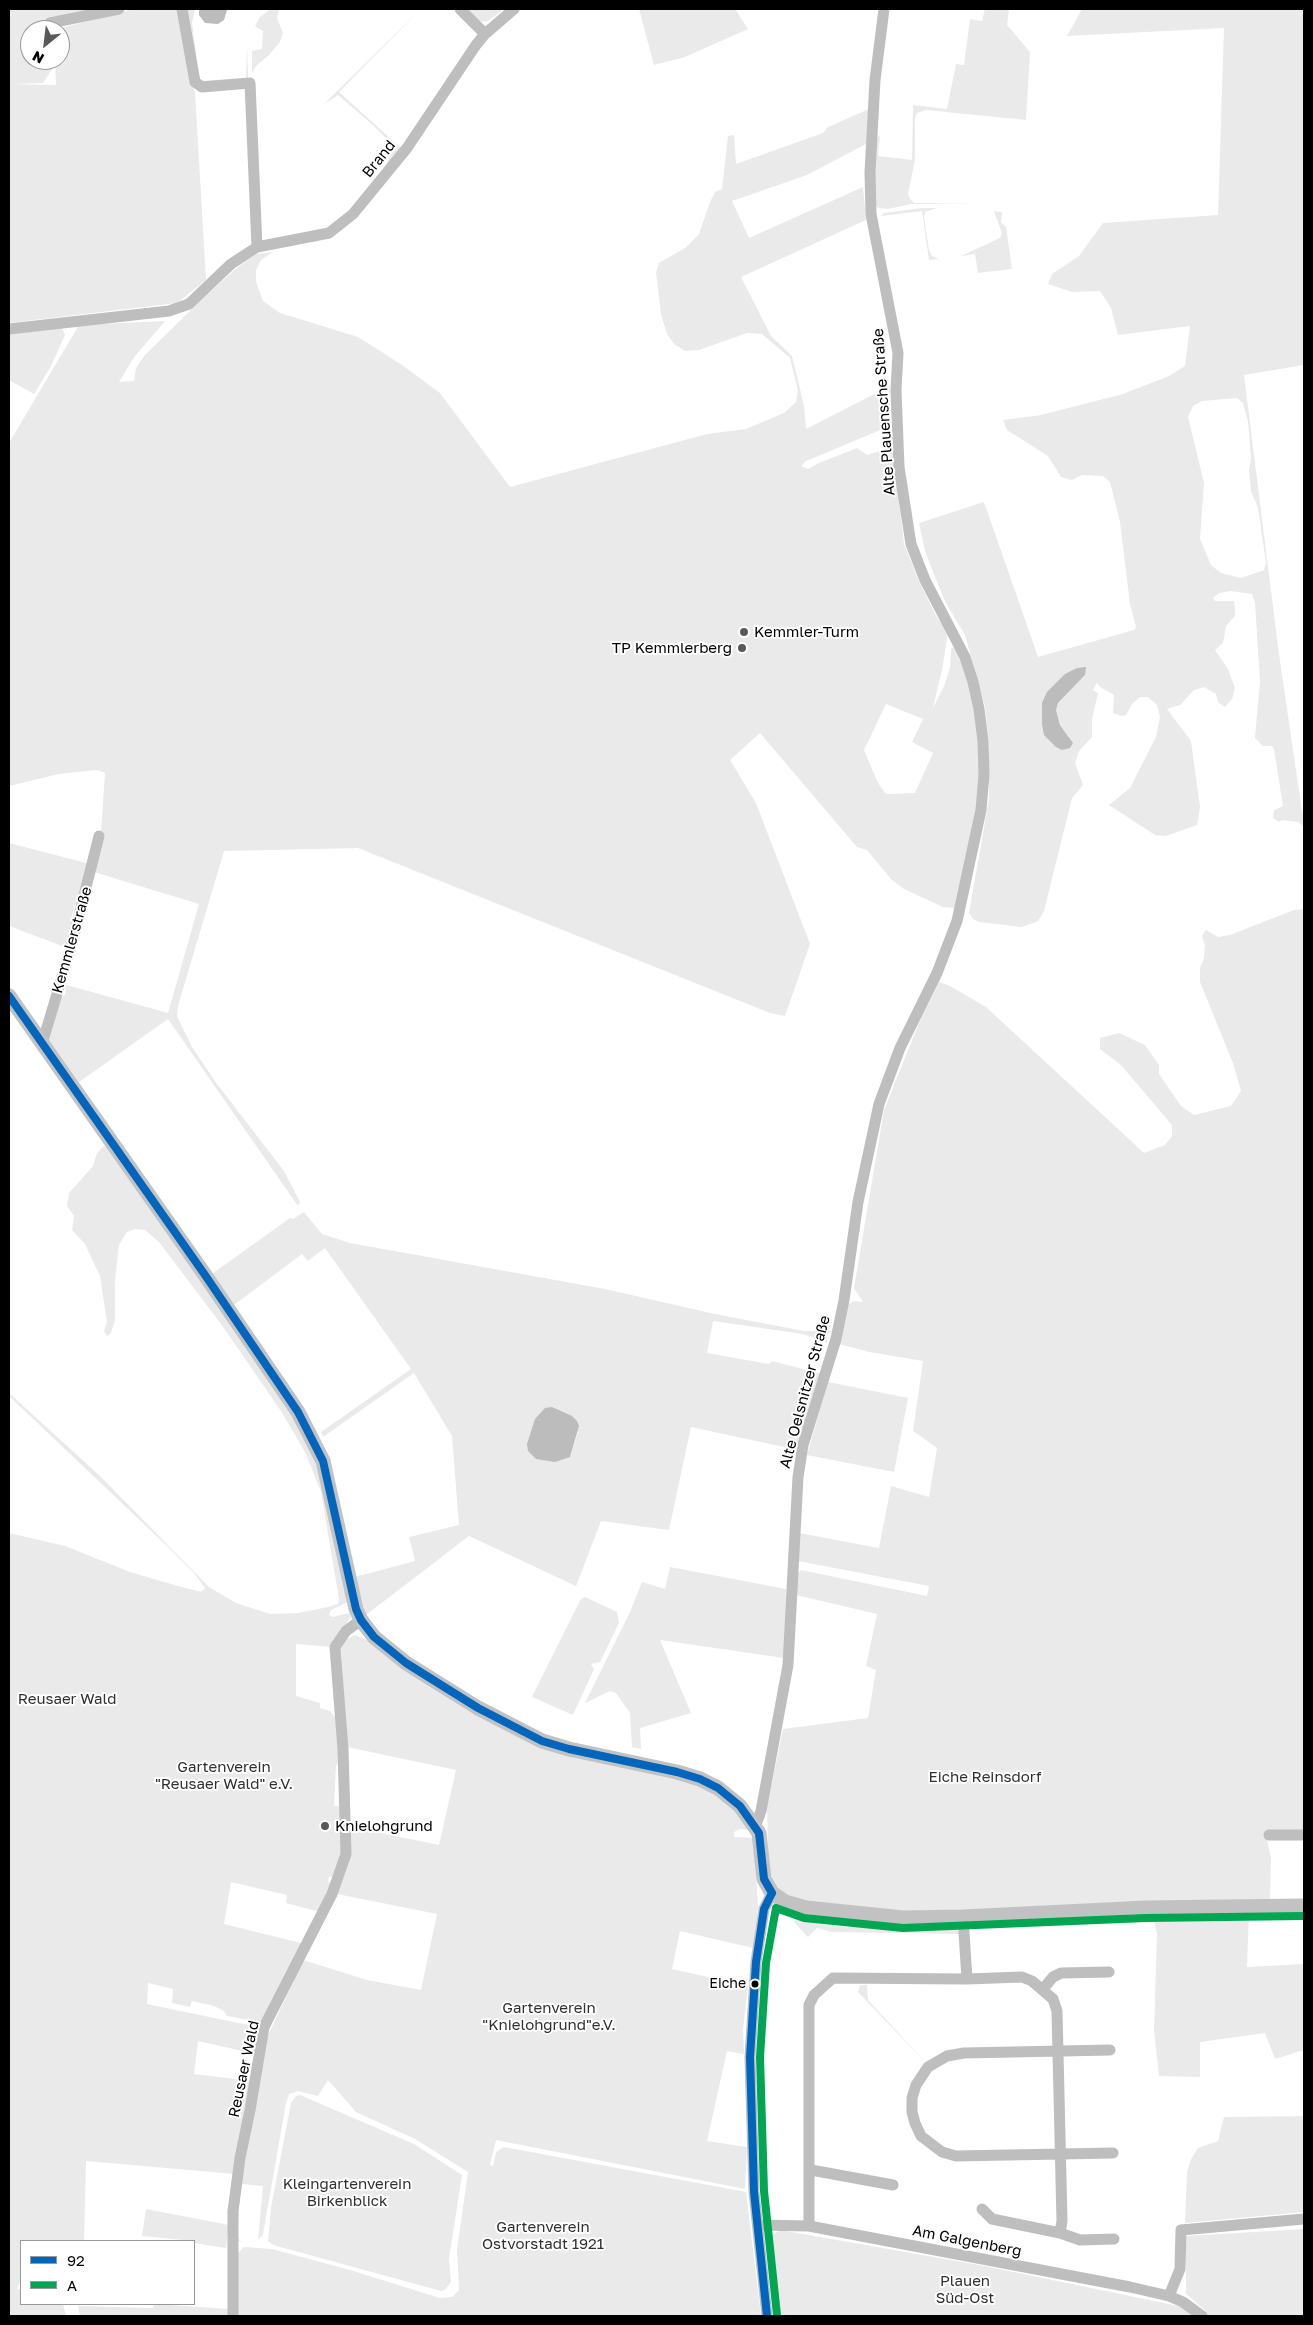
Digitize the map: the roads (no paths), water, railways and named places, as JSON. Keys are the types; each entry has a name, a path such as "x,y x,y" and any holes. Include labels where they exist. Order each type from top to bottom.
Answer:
{"street":[{"path":"65,20 119,9"},
{"path":"182,9 195,82 202,86 250,84 257,247"},
{"path":"460,9 485,34"},
{"name":"Brand","path":"9,329 169,311 189,304 231,264 257,247 329,233 353,214 418,132 485,34 514,9"},
{"name":"Alte Plauensche Straße","path":"884,9 875,80 870,172 871,214 898,353 896,390 899,467 911,544 933,598 965,657 979,708 983,741 981,810 969,872 950,943 922,1002"},
{"name":"Kemmlerstraße","path":"42,1044 71,947 99,836"},
{"path":"9,996 205,1275 298,1412 323,1461 352,1596 361,1620 374,1637 406,1663 478,1708 542,1741 700,1779 729,1796 749,1816 761,1848 764,1879 772,1893 785,1902 819,1910 903,1918 1146,1908 1304,1906"},
{"name":"Alte Oelsnitzer Straße","path":"755,1828 761,1810 788,1664 798,1477 803,1445 838,1329 865,1162 879,1104 900,1048 922,1002"},
{"name":"Reusaer Wald","path":"234,2313 232,2211 264,2028 332,1894 346,1854 344,1764 335,1648 346,1631 361,1620"},
{"path":"1269,1836 1304,1835"},
{"path":"768,2316 753,2167 750,2057 756,1962 764,1909 772,1893"},
{"path":"963,1917 967,1979"},
{"path":"1043,1989 1053,1977 1061,1973 1109,1972"},
{"path":"809,2226 811,2170 809,2005 814,1995 833,1978 967,1979 1022,1977 1043,1989 1053,1999 1056,2011 1061,2155 1062,2221 1060,2233"},
{"path":"1110,2050 964,2053 946,2056 928,2067 916,2085 912,2098 912,2112 914,2123 921,2136 942,2152 964,2156 1113,2153"},
{"path":"811,2170 893,2185"},
{"path":"982,2209 992,2220 1060,2233 1080,2240 1114,2239"},
{"path":"1168,2296 1180,2270 1182,2230 1304,2219"},
{"name":"Am Galgenberg","path":"758,2225 809,2226 1130,2287 1168,2296 1183,2302 1202,2316"}],"place":[{"name":"Kemmler-Turm","path":"744,632"},
{"name":"TP Kemmlerberg","path":"742,648"},
{"name":"Knielohgrund","path":"325,1826"},
{"name":"Eiche","path":"755,1984"}],"park label":[{"name":"Gartenverein \"Reusaer Wald\" e.V.","path":"224,1776"},
{"name":"Eiche Reinsdorf","path":"985,1777"},
{"name":"Gartenverein \"Knielohgrund\"e.V.","path":"549,2016"},
{"name":"Kleingartenverein Birkenblick","path":"347,2192"},
{"name":"Gartenverein Ostvorstadt 1921","path":"543,2236"},
{"name":"Plauen Süd-Ost","path":"965,2290"}]}
